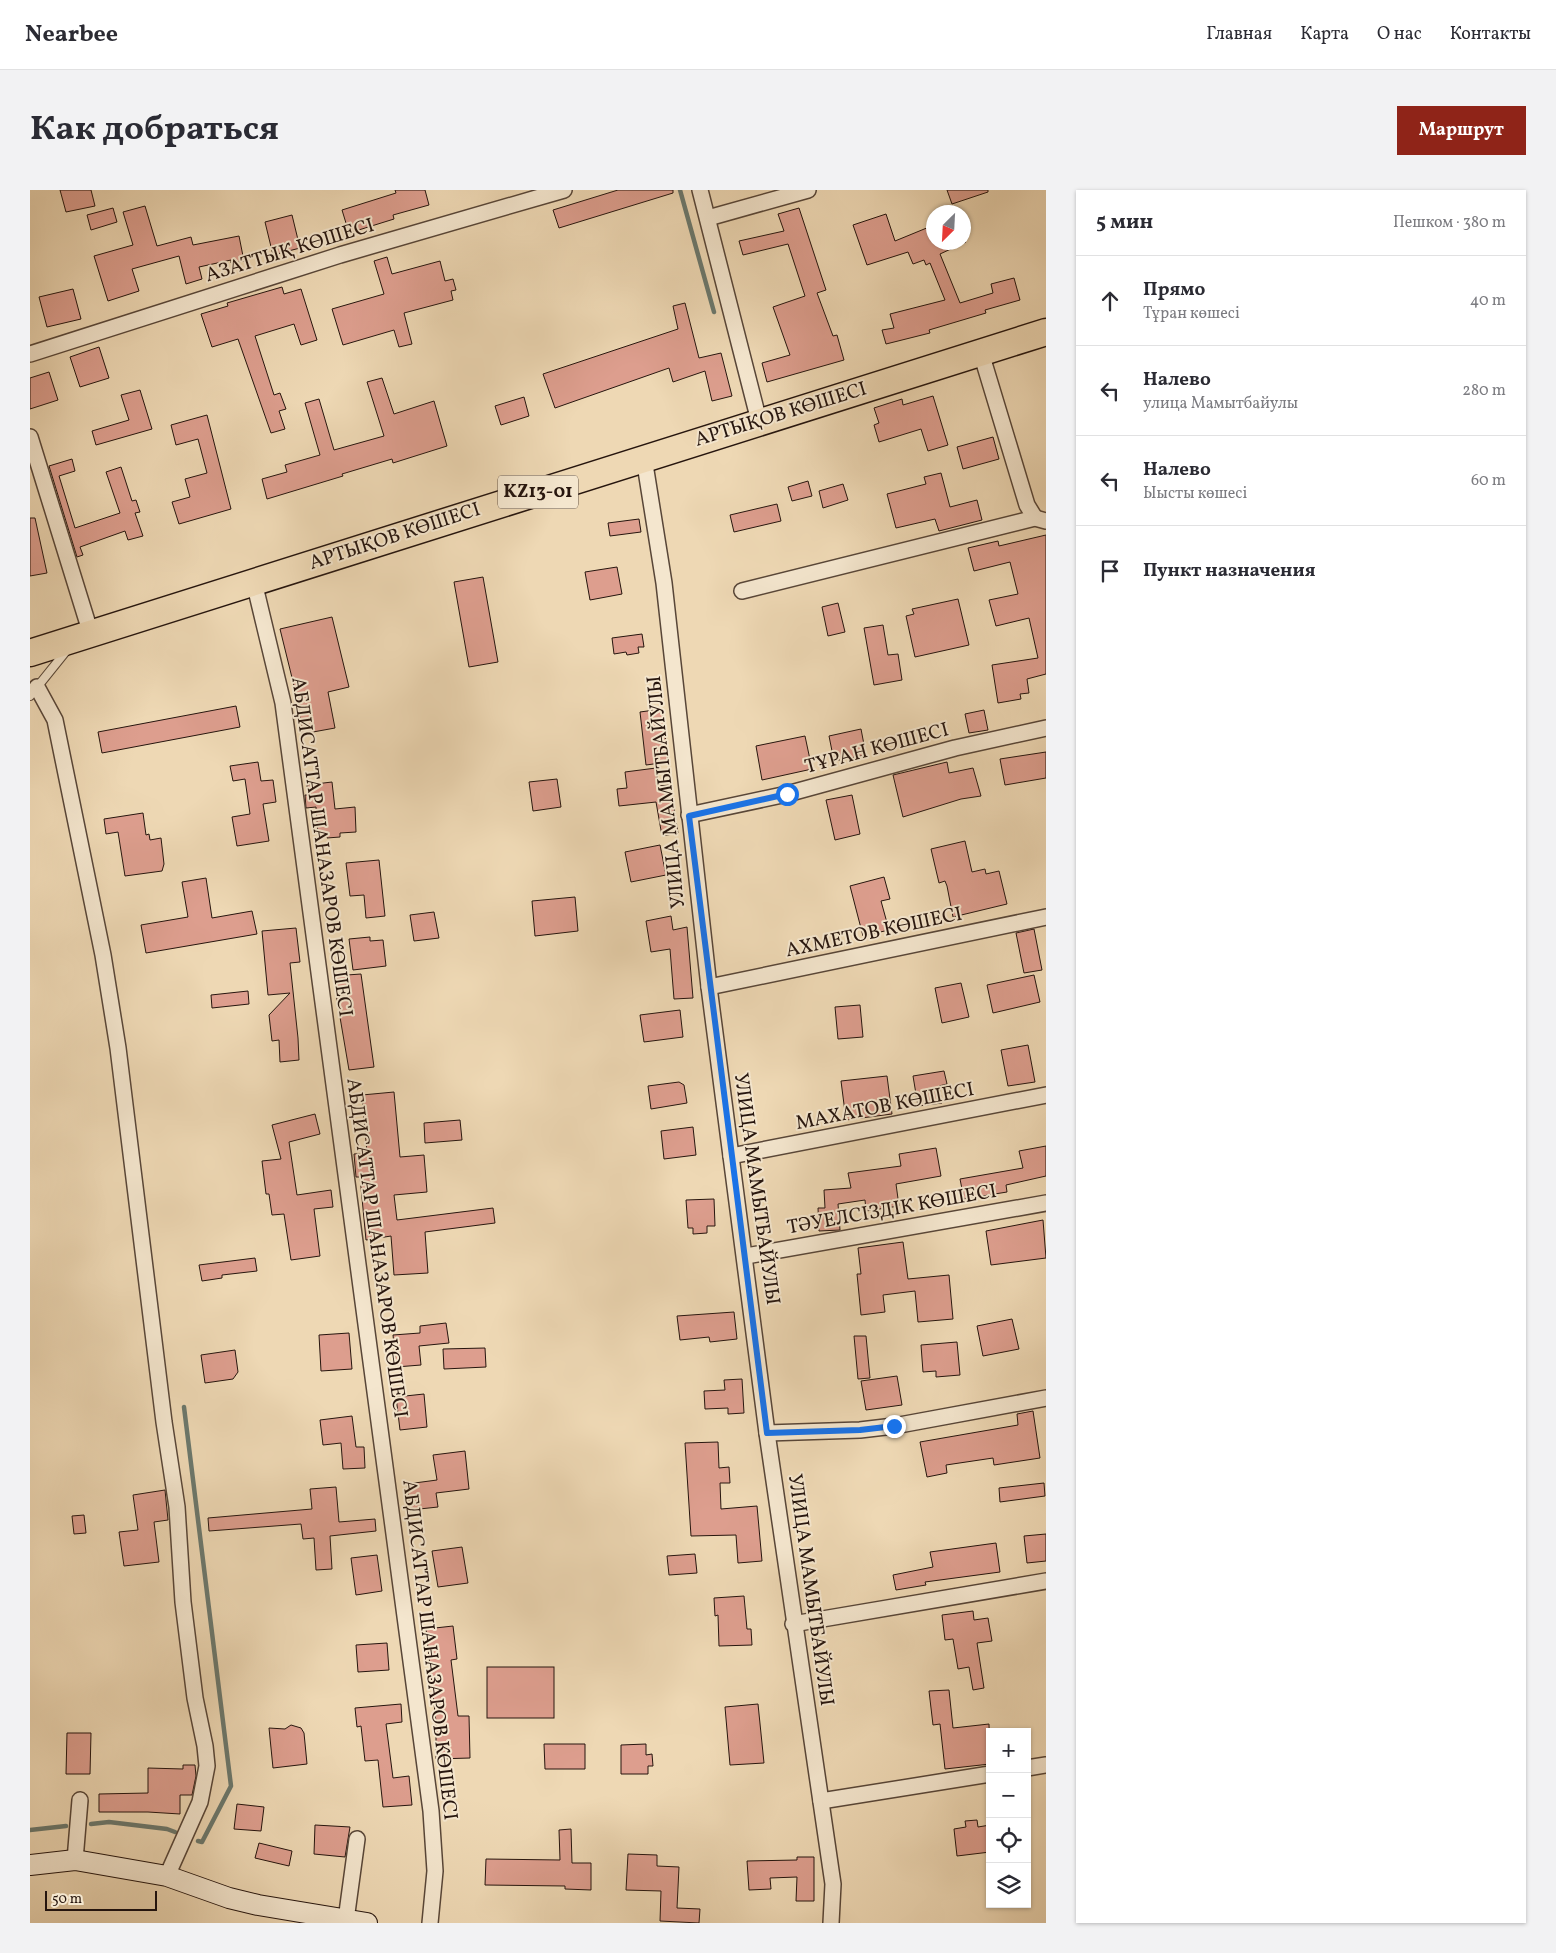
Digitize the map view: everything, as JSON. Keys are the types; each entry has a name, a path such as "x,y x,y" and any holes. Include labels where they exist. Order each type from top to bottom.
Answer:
{"highway":[{"name":"АРТЫҚОВ КӨШЕСІ","path":"30,653 759,421 1046,332"}],"street":[{"name":"АЗАТТЫҚ КӨШЕСІ","path":"30,354 340,255 564,190"},
{"path":"700,190 759,421"},
{"path":"708,218 808,190"},
{"path":"982,353 1027,505 1041,519"},
{"path":"30,437 84,636"},
{"name":"УЛИЦА МАМЫТБАЙУЛЫ","path":"644,458 664,583 709,988 746,1256 767,1433 793,1624 833,1884 832,1923"},
{"path":"742,591 1041,519"},
{"name":"АБДИСАТТАР ШАНАЗАРОВ КӨШЕСІ","path":"254,582 283,703 430,1801 435,1871 430,1923"},
{"path":"34,692 55,720 103,955 118,1048 164,1422 177,1507 187,1631 195,1698 206,1752 207,1766 200,1802 167,1876"},
{"name":"ТҰРАН КӨШЕСІ","path":"689,816 787,794 955,748 1046,728"},
{"name":"АХМЕТОВ КӨШЕСІ","path":"709,988 1046,917"},
{"name":"МАХАТОВ КӨШЕСІ","path":"731,1156 1046,1095"},
{"name":"ТӘУЕЛСІЗДІК КӨШЕСІ","path":"746,1256 1046,1203"},
{"path":"767,1433 860,1430 894,1426 1046,1398"},
{"path":"793,1624 1046,1580"},
{"path":"1031,1767 1046,1765"},
{"path":"821,1802 986,1775"},
{"path":"75,1860 80,1800"},
{"path":"346,1920 357,1839"},
{"path":"30,1866 75,1860 167,1876 229,1898 258,1905 367,1923"}],"lane":[{"path":"34,692 84,636"}],"building":[{"path":"60,190 91,190 95,206 66,212"},
{"path":"395,190 425,190 429,205 393,215 394,219 349,233 342,210 396,193"},
{"path":"618,190 673,190 673,193 559,228 553,210"},
{"path":"947,190 988,190 988,192 952,204"},
{"path":"145,206 157,246 191,237 193,245 239,236 244,261 231,263 231,260 199,267 202,279 186,284 179,256 132,269 139,291 108,301 94,256 133,245 123,212"},
{"path":"113,208 117,222 91,230 87,215"},
{"path":"799,208 826,290 817,293 833,336 837,335 844,360 767,382 762,363 790,355 773,307 805,296 788,244 743,255 739,241 784,231 778,214"},
{"path":"886,214 895,241 926,228 926,250 949,250 940,254 960,303 993,293 991,284 1014,278 1020,300 985,310 986,313 929,330 930,333 886,344 882,330 894,328 890,314 945,300 930,263 926,265 924,260 913,264 908,252 867,265 853,225"},
{"path":"292,215 300,248 273,255 265,222"},
{"path":"387,257 392,274 440,261 445,281 453,279 456,290 451,291 453,300 404,313 412,344 399,347 394,330 343,345 332,309 384,294 374,261"},
{"path":"282,287 284,294 301,289 317,340 301,345 294,324 255,336 274,395 280,393 286,409 279,411 285,429 271,433 238,339 212,347 201,314 228,306 227,303"},
{"path":"73,289 81,319 47,327 39,297"},
{"path":"685,303 699,358 721,353 732,396 712,401 705,371 673,382 669,368 555,408 543,374 678,329 673,306"},
{"path":"99,347 109,378 80,387 70,357"},
{"path":"49,372 58,400 30,409 30,378"},
{"path":"382,378 394,414 434,401 447,446 393,463 392,459 267,499 262,479 287,472 285,465 320,455 305,403 319,399 334,450 384,436 367,382"},
{"path":"140,390 152,429 96,445 92,431 129,420 121,395"},
{"path":"933,396 948,445 928,451 921,429 879,442 874,425 879,423 874,408 902,399 903,405"},
{"path":"524,397 529,416 501,425 495,406"},
{"path":"207,415 231,509 179,524 172,502 190,497 185,479 207,473 198,439 176,445 171,425"},
{"path":"993,437 999,459 963,469 957,447"},
{"path":"72,459 75,471 59,476 75,528 120,513 106,472 121,467 132,501 136,500 140,512 135,513 143,536 128,540 125,531 80,547 83,555 77,557 49,466"},
{"path":"941,473 950,507 977,500 982,520 939,531 935,519 896,528 887,494 926,484 924,477"},
{"path":"808,481 812,496 792,501 788,487"},
{"path":"843,484 848,500 823,508 819,491"},
{"path":"777,504 781,521 734,532 730,515"},
{"path":"30,518 35,518 47,573 30,576"},
{"path":"639,519 641,532 610,536 608,523"},
{"path":"1046,535 1046,674 1027,679 1029,693 1020,694 1021,699 998,703 992,665 1038,658 1029,618 996,626 989,600 1018,594 1010,562 974,571 968,548 998,541 999,546"},
{"path":"617,567 622,594 590,600 585,572"},
{"path":"483,577 498,662 469,667 454,582"},
{"path":"958,599 969,645 915,657 906,616 914,614 912,609"},
{"path":"838,603 845,632 828,636 822,607"},
{"path":"332,617 349,687 328,692 335,728 302,734 298,702 280,629"},
{"path":"883,625 888,655 898,654 902,680 874,685 864,628"},
{"path":"642,634 644,647 638,647 639,653 627,655 626,652 614,654 612,638"},
{"path":"236,706 240,727 102,753 98,732"},
{"path":"662,709 668,762 646,765 640,712"},
{"path":"984,710 988,730 969,733 965,714"},
{"path":"861,729 866,755 834,761 829,736"},
{"path":"805,736 812,769 762,780 756,746"},
{"path":"1046,752 1046,778 1005,785 1000,759"},
{"path":"258,762 261,781 273,780 276,802 263,804 269,841 237,846 232,817 250,814 245,779 233,781 230,766"},
{"path":"947,762 949,773 973,768 981,796 961,799 903,817 893,775"},
{"path":"656,768 658,786 670,785 678,833 662,836 656,802 619,806 617,789 627,788 625,772"},
{"path":"557,779 561,807 533,811 529,782"},
{"path":"332,782 335,809 355,807 356,832 340,833 340,837 327,838 327,834 318,835 316,807 306,808 305,795 308,795 307,785"},
{"path":"852,795 860,834 835,840 826,800"},
{"path":"143,813 146,835 149,834 150,840 161,838 164,864 162,871 125,876 118,832 106,834 104,819"},
{"path":"965,841 972,872 985,869 986,874 999,871 1007,904 953,917 947,886 945,881 939,883 931,849"},
{"path":"660,845 666,875 631,882 625,852"},
{"path":"379,860 385,916 366,918 364,895 350,896 346,863"},
{"path":"884,877 890,899 881,901 889,930 863,936 850,886"},
{"path":"206,878 212,918 252,911 257,934 146,953 141,925 188,917 182,882"},
{"path":"575,897 578,931 535,936 532,901"},
{"path":"434,912 439,938 414,941 410,915"},
{"path":"671,916 673,930 687,927 693,998 674,999 670,949 651,952 646,921"},
{"path":"296,928 300,962 290,963 299,1060 280,1062 279,1040 272,1041 269,1015 290,993 268,995 262,931"},
{"path":"1034,929 1042,970 1024,973 1016,933"},
{"path":"370,937 370,941 383,940 386,966 353,970 349,939"},
{"path":"361,974 374,1067 349,1070 333,976"},
{"path":"1034,975 1040,1002 993,1013 987,985"},
{"path":"961,983 969,1017 942,1023 935,988"},
{"path":"248,991 249,1004 212,1008 211,995"},
{"path":"860,1005 863,1037 838,1039 835,1007"},
{"path":"680,1010 683,1037 644,1042 640,1015"},
{"path":"1028,1045 1035,1082 1008,1086 1001,1050"},
{"path":"944,1071 947,1084 939,1086 942,1103 918,1106 913,1076"},
{"path":"887,1076 892,1114 846,1120 841,1081"},
{"path":"679,1082 684,1085 687,1103 651,1109 648,1086"},
{"path":"394,1092 400,1157 424,1155 427,1192 394,1195 397,1220 493,1208 495,1223 425,1232 428,1273 394,1275 391,1236 366,1240 360,1177 356,1177 354,1154 367,1153 362,1095"},
{"path":"315,1114 320,1134 289,1142 297,1195 331,1190 333,1207 314,1209 320,1256 291,1260 284,1214 272,1215 269,1194 266,1194 262,1161 281,1159 272,1125"},
{"path":"460,1120 462,1140 425,1143 424,1123"},
{"path":"693,1127 696,1155 664,1159 661,1131"},
{"path":"1046,1146 1046,1176 1006,1185 1007,1192 964,1199 960,1179 1023,1168 1019,1151"},
{"path":"936,1148 941,1176 896,1184 899,1206 866,1211 865,1200 838,1204 840,1230 819,1231 818,1208 825,1208 824,1190 851,1188 848,1173 901,1166 899,1154"},
{"path":"714,1199 715,1226 707,1226 707,1233 693,1234 693,1228 688,1228 686,1200"},
{"path":"1043,1220 1046,1258 991,1265 986,1231"},
{"path":"903,1242 908,1279 949,1275 953,1319 918,1322 915,1291 883,1295 885,1312 861,1315 857,1274 861,1274 858,1248"},
{"path":"255,1258 257,1271 222,1275 222,1278 202,1281 199,1265"},
{"path":"734,1312 737,1339 710,1342 709,1337 680,1340 677,1316"},
{"path":"1012,1319 1019,1349 983,1356 977,1326"},
{"path":"446,1323 449,1343 419,1346 421,1365 396,1367 393,1335 420,1333 420,1326"},
{"path":"349,1333 352,1369 321,1371 319,1335"},
{"path":"854,1336 866,1336 870,1378 858,1379"},
{"path":"957,1342 960,1375 936,1377 936,1371 923,1372 921,1345"},
{"path":"485,1348 486,1367 444,1369 443,1349"},
{"path":"235,1350 238,1372 233,1379 205,1383 201,1355"},
{"path":"897,1376 902,1405 866,1410 861,1381"},
{"path":"742,1379 744,1413 728,1414 728,1408 705,1409 704,1391 725,1390 724,1380"},
{"path":"424,1394 427,1427 400,1430 396,1397"},
{"path":"1033,1411 1040,1458 994,1465 993,1458 946,1465 947,1473 927,1477 920,1442 1018,1425 1017,1414"},
{"path":"352,1416 356,1447 364,1447 365,1468 343,1469 341,1443 323,1445 320,1420"},
{"path":"718,1442 719,1468 729,1467 730,1483 720,1483 721,1509 757,1506 762,1561 738,1563 736,1535 691,1536 685,1443"},
{"path":"465,1451 469,1489 436,1493 438,1507 410,1510 407,1484 437,1480 433,1455"},
{"path":"1044,1483 1045,1496 1000,1502 999,1488"},
{"path":"336,1487 339,1522 375,1519 376,1531 330,1536 332,1569 316,1570 314,1538 303,1539 301,1524 209,1531 208,1518 312,1509 310,1489"},
{"path":"165,1490 168,1520 154,1522 159,1562 124,1566 119,1532 138,1530 133,1495"},
{"path":"84,1515 86,1533 74,1534 72,1516"},
{"path":"1046,1534 1046,1561 1027,1563 1024,1536"},
{"path":"996,1543 1000,1572 925,1582 926,1585 896,1590 893,1575 933,1567 930,1552"},
{"path":"462,1547 468,1583 438,1587 432,1551"},
{"path":"695,1554 697,1573 669,1575 667,1556"},
{"path":"377,1555 382,1591 356,1595 351,1558"},
{"path":"744,1596 747,1629 751,1629 752,1645 719,1646 718,1615 715,1616 714,1598"},
{"path":"973,1611 974,1620 988,1618 992,1641 977,1643 984,1688 973,1690 969,1667 958,1669 953,1639 945,1640 942,1615"},
{"path":"453,1626 457,1659 451,1660 458,1716 469,1716 470,1758 436,1759 436,1722 426,1629"},
{"path":"387,1643 389,1670 358,1672 356,1645"},
{"path":"487,1667 554,1667 554,1718 487,1718"},
{"path":"949,1690 953,1728 989,1724 989,1728 986,1728 986,1764 945,1769 940,1724 933,1725 929,1691"},
{"path":"401,1704 402,1722 386,1724 393,1778 409,1776 412,1805 383,1807 378,1760 365,1761 361,1726 357,1727 355,1708"},
{"path":"758,1704 764,1763 730,1765 725,1707"},
{"path":"291,1725 301,1728 304,1733 307,1764 273,1768 269,1728 285,1729"},
{"path":"67,1733 91,1733 90,1774 66,1774"},
{"path":"544,1744 585,1744 585,1769 545,1769"},
{"path":"646,1744 646,1755 652,1754 653,1766 648,1766 648,1774 621,1774 621,1745"},
{"path":"183,1765 195,1765 196,1776 192,1795 180,1795 180,1814 99,1812 99,1794 148,1793 148,1768 183,1769"},
{"path":"237,1804 264,1807 261,1831 234,1829"},
{"path":"977,1820 978,1827 986,1826 986,1852 957,1856 954,1829 966,1827 965,1821"},
{"path":"315,1825 350,1827 345,1857 314,1854"},
{"path":"571,1829 572,1863 591,1863 591,1890 565,1889 565,1886 485,1885 486,1859 560,1860 559,1830"},
{"path":"259,1843 292,1851 289,1866 255,1858"},
{"path":"628,1854 657,1855 657,1866 679,1867 677,1908 700,1909 699,1923 660,1921 661,1891 626,1890"},
{"path":"797,1857 814,1857 814,1901 796,1901 797,1877 770,1878 771,1889 749,1890 747,1861 797,1860"}],"waterway":[{"path":"680,190 714,312"},
{"path":"184,1407 231,1786 202,1842 198,1841"},
{"path":"91,1824 109,1822 167,1829 175,1832"},
{"path":"30,1830 66,1826"}],"route":[{"path":"787,794 761,798 689,816 709,988 746,1256 767,1433 860,1430 894,1426"}]}
